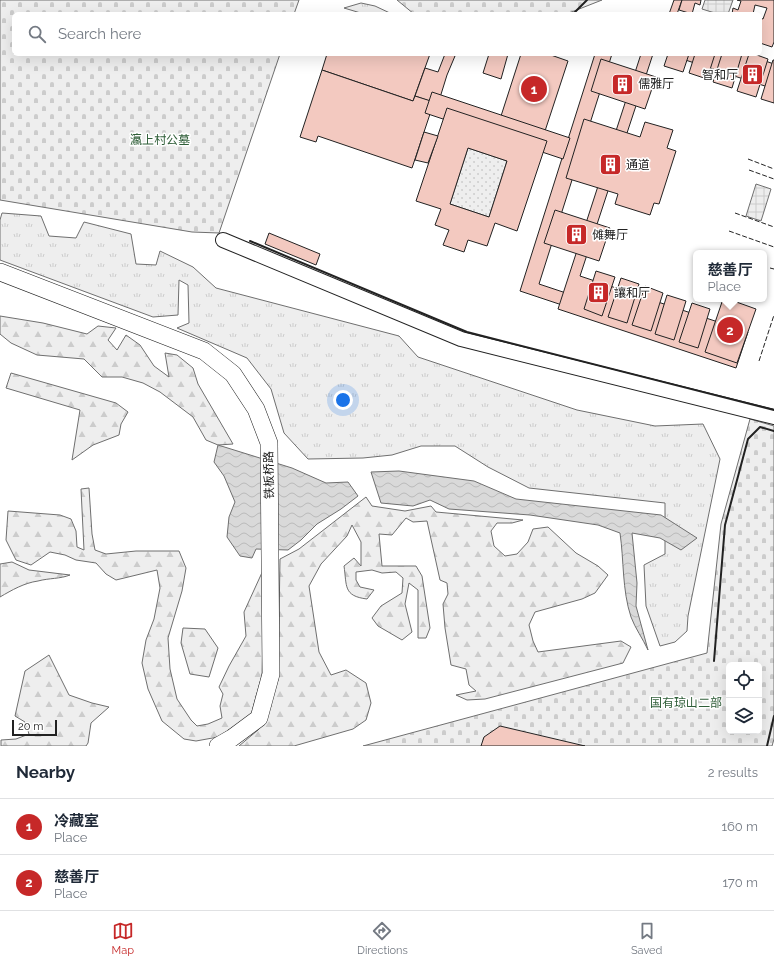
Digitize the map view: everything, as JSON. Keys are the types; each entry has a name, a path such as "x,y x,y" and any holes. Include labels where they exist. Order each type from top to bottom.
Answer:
{"street":[{"path":"223,240 461,339 774,417"},
{"name":"铁板桥路","path":"0,272 204,351 234,374 256,409 269,443 271,674 259,718 232,738 218,746"}],"green space":[{"name":"瀛上村公墓","path":"0,0 299,0 295,12 12,12 12,56 279,56 219,233 192,232 0,200"},
{"path":"397,0 602,0 572,12 412,12"},
{"path":"361,3 375,6 388,12 357,12 344,8"},
{"path":"468,148 507,161 489,217 450,204"},
{"path":"2,213 41,216 49,236 76,238 84,222 131,234 136,264 156,265 160,251 193,267 216,288 399,336 418,357 577,410 655,426 703,424 720,459 688,616 687,631 675,642 660,646 646,606 644,565 665,554 665,503 529,488 488,467 455,446 421,446 392,455 363,458 308,459 284,433 271,389 247,358 177,328 189,323 188,285 179,280 178,315 153,317 0,260 0,220"},
{"path":"0,316 43,323 87,334 98,326 116,328 108,340 117,350 126,335 140,345 154,366 169,377 165,353 177,355 193,368 198,384 233,444 218,445 206,440 193,417 160,392 143,383 122,377 102,377 84,359 37,355 11,343 0,334"},
{"path":"11,373 116,403 128,412 121,424 119,435 93,445 72,460 80,410 6,388"},
{"name":"国有琼山二部","path":"750,419 774,426 774,739 772,746 363,746 707,653 721,524"},
{"path":"89,488 92,534 95,550 106,554 136,551 179,551 186,568 182,591 168,638 170,669 177,699 191,720 197,726 208,724 222,718 220,706 223,694 219,687 246,636 244,612 265,566 262,675 251,715 218,737 196,741 184,739 162,721 148,689 142,663 146,640 154,619 160,588 157,570 116,580 106,574 96,563 76,560 65,555 50,552 31,565 16,560 6,540 8,511 60,515 71,519 76,531 77,547 84,550 81,489"},
{"path":"366,497 372,506 405,511 431,506 436,512 523,520 512,523 497,523 491,531 494,546 505,556 517,554 528,542 533,529 548,527 576,553 598,566 608,575 595,593 582,599 535,612 529,625 533,641 538,652 621,641 631,647 623,663 485,699 467,700 456,695 476,691 469,685 466,669 451,665 443,604 448,594 447,583 440,580 427,521 413,522 406,518 392,535 379,534 382,566 416,566 422,576 430,628 426,638 418,638 418,590 409,583 405,604 412,632 402,640 378,626 372,618 381,606 402,593 403,578 396,572 382,573 372,570 356,572 356,580 360,587 374,590 367,599 359,598 350,593 348,589 344,566 354,558 361,566 361,542 352,525 347,536 321,564 309,586 319,652 331,675 346,670 366,683 371,703 366,720 353,729 294,746 239,746 258,730 278,680 280,559 299,549"},
{"path":"12,562 29,570 70,575 28,583 0,597 0,564"},
{"path":"183,628 205,629 218,648 209,677 190,674 181,643"},
{"path":"49,655 69,695 109,707 91,723 88,743 86,746 1,746 1,740 16,739 29,734 25,722 15,716 25,671"}],"shaded area":[{"path":"705,0 733,0 729,12 712,12 702,9"},
{"path":"756,184 771,189 761,221 746,216"}],"water":[{"path":"218,445 292,468 326,483 348,482 358,496 317,524 301,540 288,550 256,549 252,558 240,556 227,537 229,517 235,502 224,476 214,462"},
{"path":"399,471 474,481 516,499 661,515 697,538 681,550 660,538 632,533 637,583 636,606 648,650 631,617 628,607 620,533 598,525 530,515 449,509 430,500 413,506 381,503 371,472"}],"building":[{"path":"674,0 682,0 678,12 670,12"},
{"path":"682,0 701,0 700,5 695,3 693,12 679,10"},
{"path":"737,0 774,0 774,42 772,47 762,44 762,19 767,8 755,5 753,12 732,12 733,8 738,10 741,1"},
{"path":"326,56 429,56 413,101 322,70"},
{"path":"444,56 455,56 438,104 415,96 425,68 438,72"},
{"path":"488,56 507,56 501,79 483,73"},
{"path":"520,56 554,56 568,61 545,131 501,116"},
{"path":"594,56 611,56 539,284 572,295 568,307 520,291"},
{"name":"通道","path":"640,56 652,56 580,276 748,332 736,368 558,309"},
{"path":"667,56 688,56 683,72 664,66"},
{"path":"673,56 751,56 774,64 774,89"},
{"path":"694,56 714,56 707,79 689,73"},
{"path":"721,56 741,56 732,88 713,82"},
{"name":"智和厅","path":"748,56 760,56 768,59 756,97 737,91"},
{"name":"儒雅厅","path":"601,59 656,77 645,109 591,91"},
{"path":"774,60 774,103 761,99"},
{"path":"322,70 413,101 415,96 434,102 412,168 318,136 316,142 300,137"},
{"path":"432,92 570,138 563,159 425,113"},
{"path":"447,108 547,141 517,231 495,223 487,246 468,240 464,252 443,245 449,230 435,225 441,209 416,201","holes":["468,148 507,161 489,217 450,204"]},
{"path":"584,119 640,137 645,122 673,130 667,148 676,151 659,204 654,203 650,215 615,204 618,194 566,178"},
{"path":"424,132 438,136 428,163 415,160"},
{"name":"傩舞厅","path":"555,210 610,228 599,261 544,243"},
{"path":"269,233 320,254 316,265 265,244"},
{"name":"讓和厅","path":"596,271 615,277 602,316 584,309"},
{"path":"621,278 639,284 627,323 608,317"},
{"path":"645,286 663,293 651,331 632,325"},
{"path":"667,295 686,301 674,340 655,334"},
{"path":"722,302 736,302 756,309 737,363 705,352"},
{"path":"692,303 710,309 698,348 679,342"},
{"path":"500,726 585,746 481,746 484,737"}],"fence":[{"path":"748,159 774,169"},
{"path":"749,170 774,179"},
{"path":"735,213 774,227"},
{"path":"729,231 774,247"},
{"path":"770,268 774,269"},
{"path":"759,361 774,315"}],"wall":[{"path":"575,12 587,0"},
{"path":"250,241 467,332 774,410"},
{"path":"714,661 725,525 748,439 760,427 774,431"},
{"path":"767,746 774,716"}],"place":[{"name":"智和厅","path":"753,75"},
{"name":"儒雅厅","path":"623,84"},
{"name":"冷藏室","path":"534,89"},
{"name":"通道","path":"611,165"},
{"name":"傩舞厅","path":"577,235"},
{"name":"讓和厅","path":"599,293"},
{"name":"慈善厅","path":"730,330"}]}
